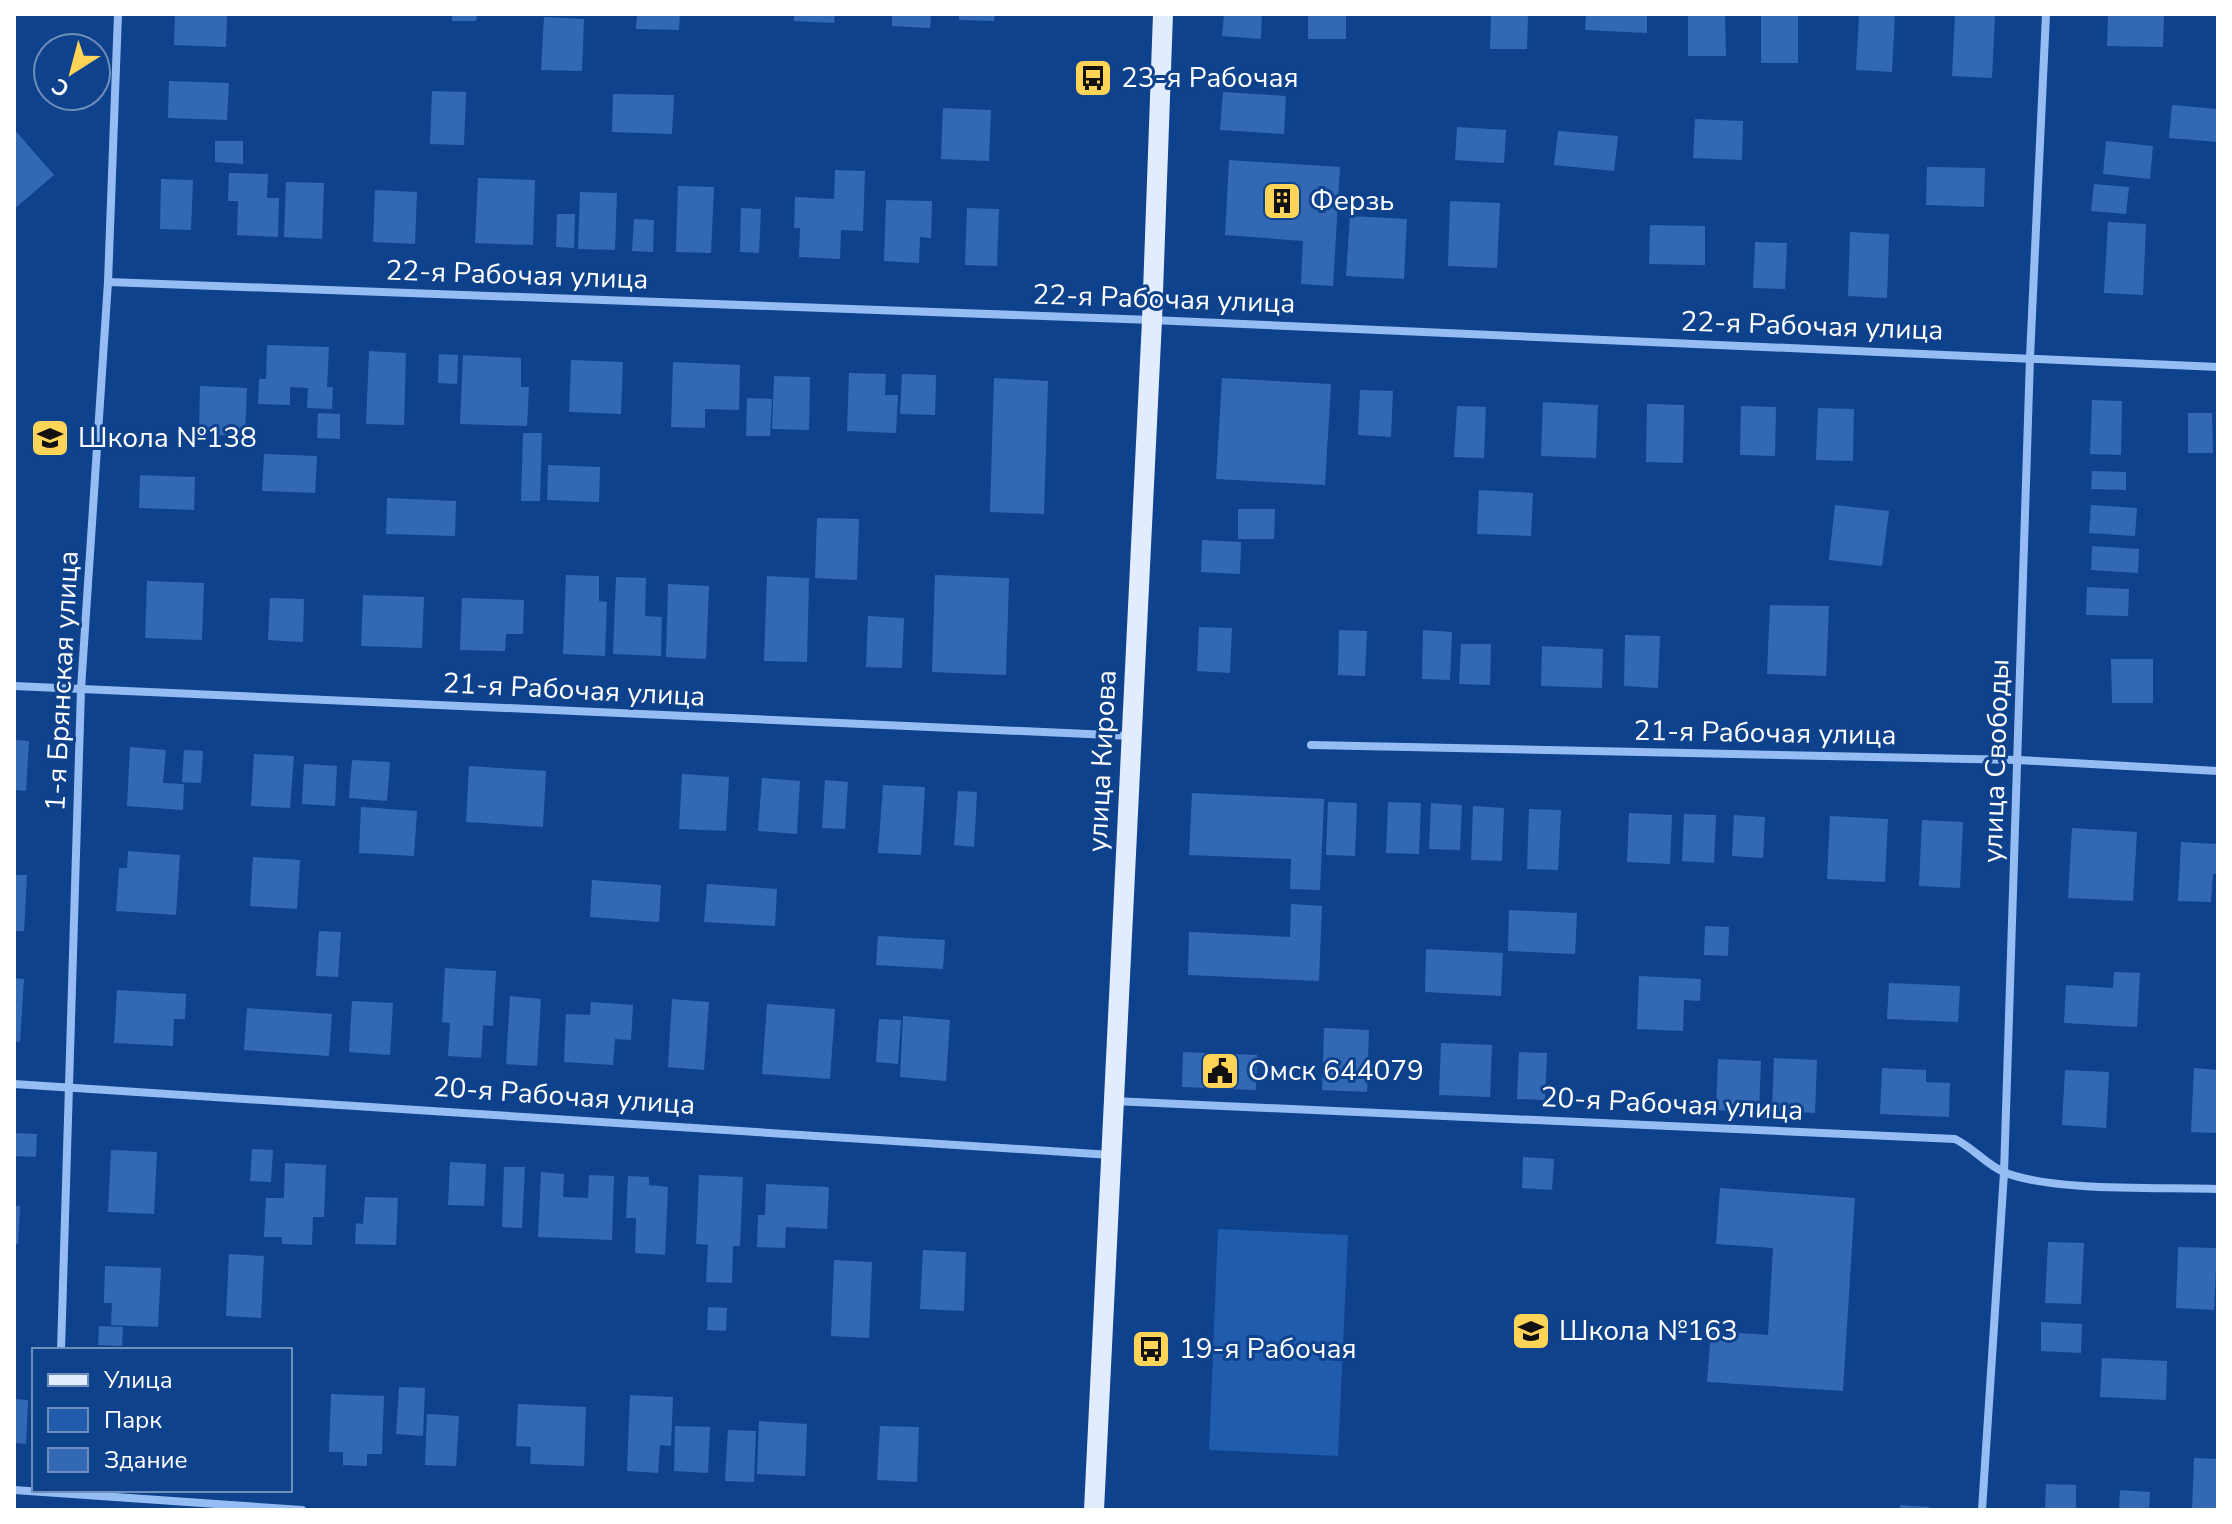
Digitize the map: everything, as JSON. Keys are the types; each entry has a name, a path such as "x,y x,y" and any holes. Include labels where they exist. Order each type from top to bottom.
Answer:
{"main road":[{"name":"улица Кирова","path":"1094,1510 1152,320 1163,14"}],"street":[{"name":"1-я Брянская улица","path":"61,1348 81,689 108,282 118,14"},
{"name":"улица Свободы","path":"1982,1510 2004,1173 2030,357 2046,14"},
{"name":"22-я Рабочая улица","path":"108,282 1152,320 2218,367"},
{"name":"21-я Рабочая улица","path":"14,686 1132,736"},
{"name":"21-я Рабочая улица","path":"1311,745 2018,760 2218,771"},
{"name":"20-я Рабочая улица","path":"14,1084 1111,1155"},
{"name":"20-я Рабочая улица","path":"1112,1101 1955,1139 1972,1147 2004,1173 2040,1182 2218,1189"},
{"path":"69,1492 302,1510"}],"green space":[{"path":"1218,1229 1348,1235 1338,1456 1209,1450"}],"building":[{"path":"175,14 227,14 226,47 174,45"},
{"path":"452,14 477,14 476,21 452,21"},
{"path":"637,14 680,14 679,30 636,29"},
{"path":"794,14 835,14 834,23 794,21"},
{"path":"892,14 931,14 930,28 892,26"},
{"path":"959,14 995,14 994,21 959,20"},
{"path":"1224,14 1262,14 1261,39 1222,36"},
{"path":"1308,14 1346,14 1346,39 1308,39"},
{"path":"1491,14 1528,14 1527,49 1490,49"},
{"path":"1586,14 1647,14 1647,33 1585,30"},
{"path":"1688,14 1725,14 1726,56 1688,56"},
{"path":"1761,14 1798,14 1798,63 1761,63"},
{"path":"1859,14 1895,14 1892,72 1856,70"},
{"path":"1955,14 1995,14 1992,78 1952,76"},
{"path":"2108,14 2164,14 2163,47 2107,46"},
{"path":"544,17 584,19 582,71 541,70"},
{"path":"169,81 229,83 227,120 168,118"},
{"path":"432,91 466,92 464,145 430,144"},
{"path":"1223,92 1286,96 1284,134 1220,130"},
{"path":"613,94 674,95 672,134 612,132"},
{"path":"2172,105 2218,109 2218,142 2169,138"},
{"path":"943,108 991,110 989,161 941,159"},
{"path":"1695,119 1743,121 1742,160 1693,158"},
{"path":"1457,127 1506,130 1504,163 1455,160"},
{"path":"14,129 54,175 14,209"},
{"path":"1558,131 1618,136 1614,171 1554,165"},
{"path":"215,141 243,141 243,164 215,162"},
{"path":"2106,141 2153,146 2150,179 2103,174"},
{"name":"Ферзь","path":"1229,160 1340,167 1333,286 1301,284 1303,241 1225,235"},
{"path":"1927,167 1985,168 1984,207 1926,205"},
{"path":"835,170 865,171 863,231 841,230 840,259 799,257 800,228 794,228 795,197 834,199"},
{"path":"229,173 268,174 267,198 279,198 278,237 237,235 238,201 228,201"},
{"path":"478,178 535,180 533,245 475,243"},
{"path":"161,179 193,180 191,230 160,229"},
{"path":"286,182 324,183 322,239 284,237"},
{"path":"2094,184 2129,187 2126,214 2091,211"},
{"path":"678,186 714,187 711,253 676,252"},
{"path":"375,190 417,192 415,244 373,242"},
{"path":"580,192 617,193 615,250 578,249"},
{"path":"886,200 932,201 931,238 920,237 919,263 884,261"},
{"path":"1450,201 1500,203 1497,268 1448,266"},
{"path":"741,208 761,209 759,253 740,252"},
{"path":"967,208 999,209 997,266 965,265"},
{"path":"557,214 575,214 574,248 556,247"},
{"path":"1350,216 1407,219 1404,279 1346,276"},
{"path":"634,219 654,220 653,252 632,251"},
{"path":"2108,222 2146,224 2143,295 2104,293"},
{"path":"1650,225 1705,226 1705,265 1649,264"},
{"path":"1850,232 1889,234 1887,298 1848,296"},
{"path":"1755,242 1787,243 1785,289 1753,288"},
{"path":"267,345 329,347 327,387 333,387 332,409 307,408 308,388 290,387 290,405 258,404 259,379 266,379"},
{"path":"369,351 406,353 404,425 366,424"},
{"path":"439,354 458,355 457,384 438,383"},
{"path":"463,355 521,358 521,387 529,387 527,426 460,424"},
{"path":"571,360 623,362 621,414 569,412"},
{"path":"673,362 740,365 739,410 705,409 705,428 671,427"},
{"path":"849,373 886,374 885,395 898,395 896,433 847,431"},
{"path":"902,374 936,375 935,415 900,414"},
{"path":"774,376 810,377 809,430 772,429"},
{"path":"994,378 1048,381 1044,514 990,512"},
{"path":"1222,378 1331,384 1325,485 1216,479"},
{"path":"200,386 247,388 245,436 199,434"},
{"path":"1360,390 1393,391 1391,437 1358,435"},
{"path":"747,398 772,399 770,436 746,436"},
{"path":"2092,400 2122,401 2121,455 2090,454"},
{"path":"1543,402 1598,405 1596,458 1541,456"},
{"path":"1647,404 1684,405 1683,463 1646,462"},
{"path":"1457,406 1486,407 1484,458 1454,457"},
{"path":"1741,406 1776,407 1775,456 1740,455"},
{"path":"1818,408 1854,409 1853,461 1816,460"},
{"path":"318,413 340,414 340,439 317,438"},
{"path":"2188,413 2212,413 2213,453 2188,453"},
{"path":"523,433 542,433 540,501 521,501"},
{"path":"264,454 317,456 315,493 262,491"},
{"path":"548,465 600,467 599,502 547,500"},
{"path":"2092,471 2126,472 2126,490 2091,489"},
{"path":"140,475 195,477 194,510 139,508"},
{"path":"1479,490 1533,493 1531,536 1477,534"},
{"path":"387,498 456,501 455,536 386,534"},
{"path":"1835,505 1889,511 1882,566 1829,560"},
{"path":"2091,505 2137,508 2135,536 2089,533"},
{"path":"1238,509 1275,509 1274,539 1238,539"},
{"path":"817,518 859,519 857,580 815,578"},
{"path":"1202,540 1241,542 1240,574 1201,572"},
{"path":"2092,546 2139,549 2138,573 2091,570"},
{"path":"566,575 599,576 599,601 607,602 605,656 563,654"},
{"path":"935,575 1009,578 1006,675 932,672"},
{"path":"767,576 809,578 807,662 764,661"},
{"path":"616,577 646,578 645,616 662,617 661,656 613,654"},
{"path":"147,581 204,583 202,640 145,638"},
{"path":"668,584 709,586 706,659 666,657"},
{"path":"2087,587 2129,589 2128,616 2086,615"},
{"path":"363,595 424,597 422,648 361,646"},
{"path":"270,598 304,599 303,642 268,640"},
{"path":"462,598 524,600 523,634 506,634 505,651 460,650"},
{"path":"1770,605 1829,606 1826,676 1767,674"},
{"path":"868,616 904,618 902,668 866,667"},
{"path":"1199,627 1232,628 1230,673 1197,671"},
{"path":"1339,630 1367,631 1365,676 1338,675"},
{"path":"1423,630 1452,632 1450,680 1422,679"},
{"path":"1625,635 1660,636 1658,688 1624,686"},
{"path":"1461,644 1491,644 1490,685 1459,684"},
{"path":"1542,646 1603,649 1602,688 1541,686"},
{"path":"2111,659 2153,659 2153,703 2112,703"},
{"path":"14,740 29,741 26,791 14,790"},
{"path":"130,747 166,750 163,783 184,784 183,810 127,806"},
{"path":"184,750 203,751 201,783 182,782"},
{"path":"254,754 294,756 290,808 251,806"},
{"path":"352,760 390,762 387,801 349,798"},
{"path":"304,764 337,766 335,806 302,804"},
{"path":"469,766 546,771 543,827 466,822"},
{"path":"682,774 729,777 726,831 679,829"},
{"path":"762,778 800,781 797,834 758,831"},
{"path":"825,780 848,782 845,829 822,828"},
{"path":"883,785 925,787 921,855 878,853"},
{"path":"958,791 977,792 974,847 954,845"},
{"path":"1192,793 1324,799 1320,890 1290,889 1291,859 1189,855"},
{"path":"1328,802 1357,803 1355,856 1326,855"},
{"path":"1388,802 1421,803 1419,854 1386,853"},
{"path":"1431,803 1462,805 1460,850 1429,849"},
{"path":"1473,806 1504,808 1502,861 1471,860"},
{"path":"361,807 417,811 414,856 359,853"},
{"path":"1529,809 1561,810 1558,870 1527,869"},
{"path":"1629,813 1672,815 1670,864 1627,862"},
{"path":"1684,814 1716,815 1714,863 1682,861"},
{"path":"1734,815 1765,817 1763,858 1732,856"},
{"path":"1830,816 1888,819 1885,882 1827,879"},
{"path":"1922,820 1963,822 1960,888 1919,886"},
{"path":"2072,828 2137,832 2133,901 2068,898"},
{"path":"2181,842 2218,844 2218,874 2213,874 2211,902 2178,901"},
{"path":"128,851 180,855 176,915 116,911 119,868 127,868"},
{"path":"253,857 300,860 297,909 250,906"},
{"path":"14,875 27,875 24,931 14,931"},
{"path":"592,880 661,885 659,922 590,917"},
{"path":"707,884 777,889 775,926 704,922"},
{"path":"1291,904 1322,906 1319,981 1188,975 1189,932 1290,937"},
{"path":"1509,910 1577,913 1575,954 1508,951"},
{"path":"1705,926 1729,927 1728,956 1704,955"},
{"path":"319,931 341,932 338,977 316,976"},
{"path":"878,936 945,940 943,969 876,965"},
{"path":"1426,949 1503,953 1501,996 1425,992"},
{"path":"445,968 496,971 493,1026 483,1025 481,1058 448,1056 450,1023 442,1022"},
{"path":"2114,972 2140,973 2137,1027 2064,1023 2066,985 2113,988"},
{"path":"1639,976 1701,979 1700,1001 1684,1000 1683,1031 1637,1029"},
{"path":"14,978 24,979 20,1042 14,1041"},
{"path":"1889,983 1960,986 1958,1022 1887,1019"},
{"path":"117,990 186,994 185,1019 174,1019 173,1046 114,1043"},
{"path":"510,996 541,999 537,1066 506,1064"},
{"path":"672,999 709,1002 704,1070 668,1067"},
{"path":"352,1001 393,1003 390,1055 349,1052"},
{"path":"591,1002 633,1005 631,1040 615,1039 613,1065 564,1062 566,1014 590,1015"},
{"path":"767,1004 835,1009 830,1079 762,1074"},
{"path":"247,1008 332,1014 329,1056 244,1050"},
{"path":"903,1016 950,1020 946,1081 900,1077"},
{"path":"879,1019 901,1020 898,1064 876,1062"},
{"path":"1324,1028 1369,1030 1367,1092 1322,1090"},
{"path":"1441,1043 1492,1045 1490,1097 1439,1095"},
{"path":"1183,1052 1257,1055 1256,1090 1182,1087"},
{"path":"1519,1052 1547,1053 1545,1100 1517,1099"},
{"path":"1774,1058 1817,1060 1815,1113 1772,1111"},
{"path":"1718,1059 1761,1061 1759,1112 1716,1110"},
{"path":"1882,1068 1926,1070 1926,1082 1950,1083 1949,1117 1880,1114"},
{"path":"2194,1068 2218,1070 2218,1133 2191,1132"},
{"path":"2065,1070 2109,1072 2106,1128 2062,1125"},
{"path":"14,1133 37,1134 36,1157 14,1156"},
{"path":"252,1149 273,1150 271,1182 250,1181"},
{"path":"111,1150 157,1152 154,1214 108,1212"},
{"path":"1523,1157 1554,1159 1552,1190 1522,1188"},
{"path":"450,1162 486,1164 484,1206 448,1205"},
{"path":"285,1163 326,1165 324,1217 313,1217 312,1245 282,1244 282,1237 264,1237 266,1198 284,1198"},
{"path":"504,1167 525,1167 522,1228 502,1227"},
{"path":"541,1172 564,1174 563,1197 588,1198 589,1175 614,1176 612,1240 538,1237"},
{"path":"699,1175 743,1177 740,1246 733,1246 732,1283 706,1282 708,1245 696,1244"},
{"path":"628,1176 649,1177 649,1185 668,1187 665,1255 635,1253 636,1218 626,1218"},
{"path":"766,1184 829,1187 827,1229 786,1227 785,1248 757,1247 758,1215 765,1215"},
{"path":"1720,1188 1855,1198 1843,1391 1707,1382 1711,1331 1768,1335 1773,1248 1716,1244"},
{"path":"365,1197 398,1198 396,1245 355,1244 356,1223 363,1224"},
{"path":"14,1206 20,1206 18,1244 14,1244"},
{"path":"2048,1242 2084,1243 2081,1304 2045,1303"},
{"path":"2178,1247 2217,1248 2214,1310 2176,1308"},
{"path":"923,1250 966,1252 964,1311 920,1309"},
{"path":"229,1254 264,1256 261,1318 226,1316"},
{"path":"834,1260 872,1262 869,1338 831,1336"},
{"path":"105,1266 161,1268 158,1327 111,1325 112,1303 104,1303"},
{"path":"708,1307 727,1308 726,1331 707,1330"},
{"path":"2041,1322 2082,1324 2081,1353 2041,1351"},
{"path":"99,1326 123,1327 122,1346 98,1345"},
{"path":"2102,1358 2167,1361 2166,1400 2100,1397"},
{"path":"399,1387 425,1388 423,1436 396,1434"},
{"path":"331,1394 384,1396 382,1454 367,1454 367,1466 343,1465 343,1452 329,1452"},
{"path":"630,1395 673,1397 671,1446 660,1445 658,1473 627,1471"},
{"path":"14,1399 28,1400 26,1444 14,1443"},
{"path":"518,1404 586,1407 584,1466 530,1464 531,1447 516,1446"},
{"path":"427,1414 459,1416 456,1466 425,1465"},
{"path":"759,1421 807,1424 805,1476 757,1474"},
{"path":"675,1426 710,1427 708,1473 674,1471"},
{"path":"880,1426 919,1427 917,1482 877,1480"},
{"path":"728,1430 756,1431 754,1482 725,1481"},
{"path":"2194,1458 2218,1459 2218,1510 2192,1510"},
{"path":"2046,1484 2076,1485 2076,1510 2045,1510"},
{"path":"2120,1490 2150,1492 2149,1510 2119,1510"},
{"path":"1900,1505 1929,1507 1929,1510 1900,1510"}],"place":[{"name":"23-я Рабочая","path":"1093,78"},
{"name":"Ферзь","path":"1282,201"},
{"name":"Школа №138","path":"50,438"},
{"name":"Омск 644079","path":"1220,1071"},
{"name":"Школа №163","path":"1531,1331"},
{"name":"19-я Рабочая","path":"1151,1349"}]}
